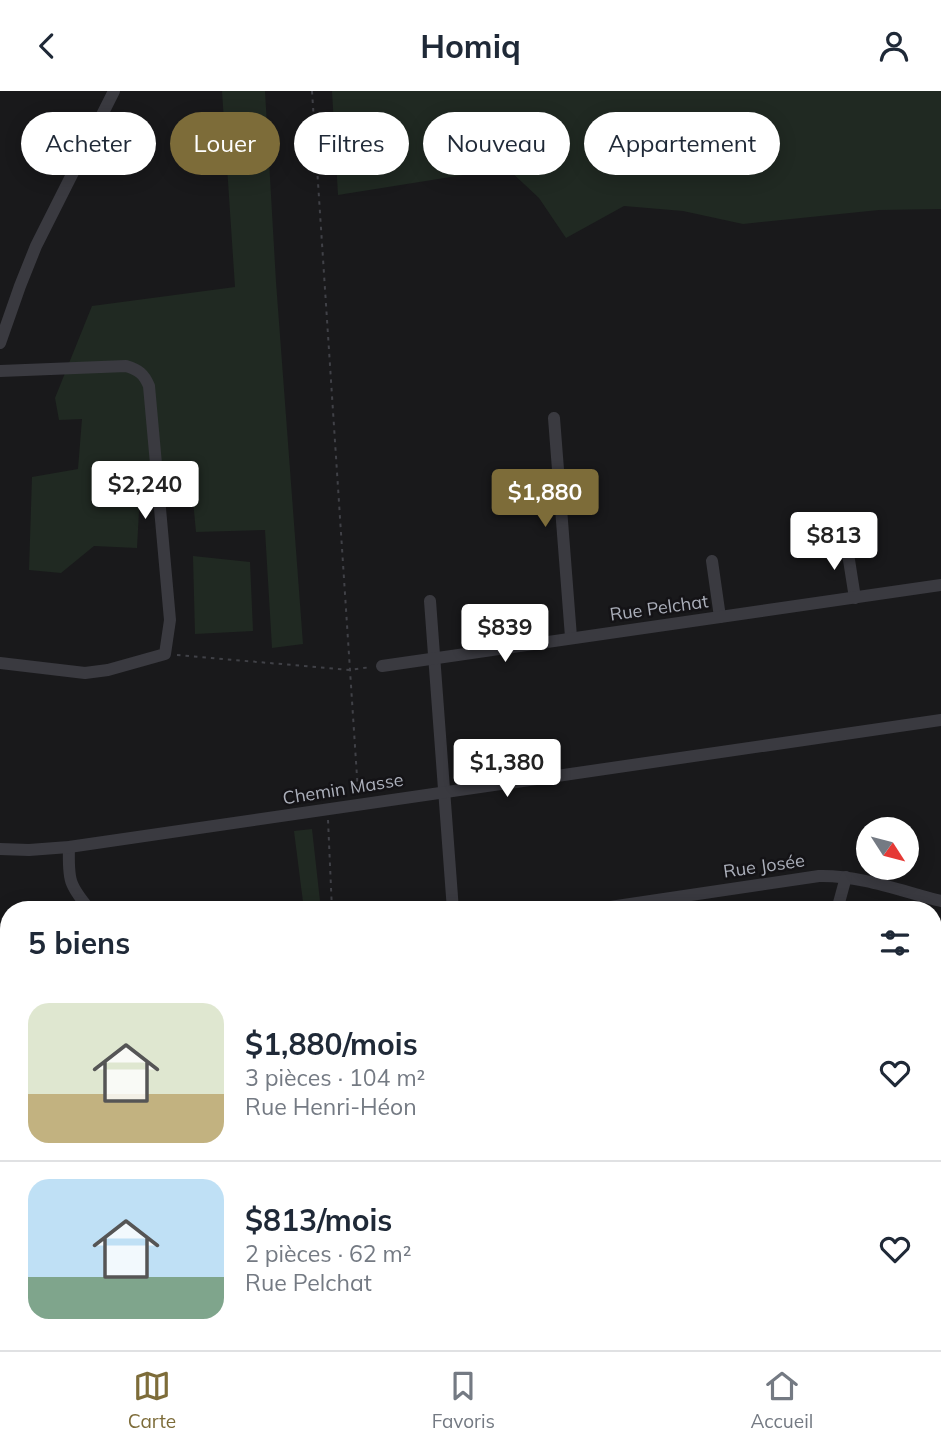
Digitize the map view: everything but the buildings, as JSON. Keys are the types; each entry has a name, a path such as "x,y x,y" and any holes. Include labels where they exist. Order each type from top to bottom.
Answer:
{"street":[{"path":"0,343 36,246 114,91"},
{"path":"0,371 126,366 138,369 144,375 149,386 170,620 165,654 108,670 85,673 0,663"},
{"path":"554,418 571,637"},
{"path":"846,541 855,598"},
{"path":"712,561 720,617"},
{"name":"Rue Pelchat","path":"382,666 941,585"},
{"path":"430,601 452,901"},
{"name":"Chemin Masse","path":"0,849 69,847 941,720"},
{"path":"69,847 71,884 82,901"},
{"name":"Rue Josée","path":"648,901 811,876 846,877 941,901"},
{"path":"839,901 846,877"}],"path":[{"path":"312,91 358,804"},
{"path":"165,654 350,670 382,666"},
{"path":"327,809 332,901"}],"shaded area":[{"path":"222,91 265,91 266,112 223,112"},
{"path":"332,91 941,91 941,209 879,210 743,224 683,211 624,206 566,238 539,198 514,175 570,175 570,112 423,112 423,175 463,175 338,195 337,175 409,175 409,112 333,112"},
{"path":"228,175 270,175 303,644 272,648 265,530 196,532 192,490 140,493 137,548 94,546 61,573 29,570 32,477 78,469 82,419 59,420 55,398 92,306 235,287"},
{"path":"193,556 250,562 253,631 195,634"},
{"path":"312,829 320,901 303,901 294,831"}]}
